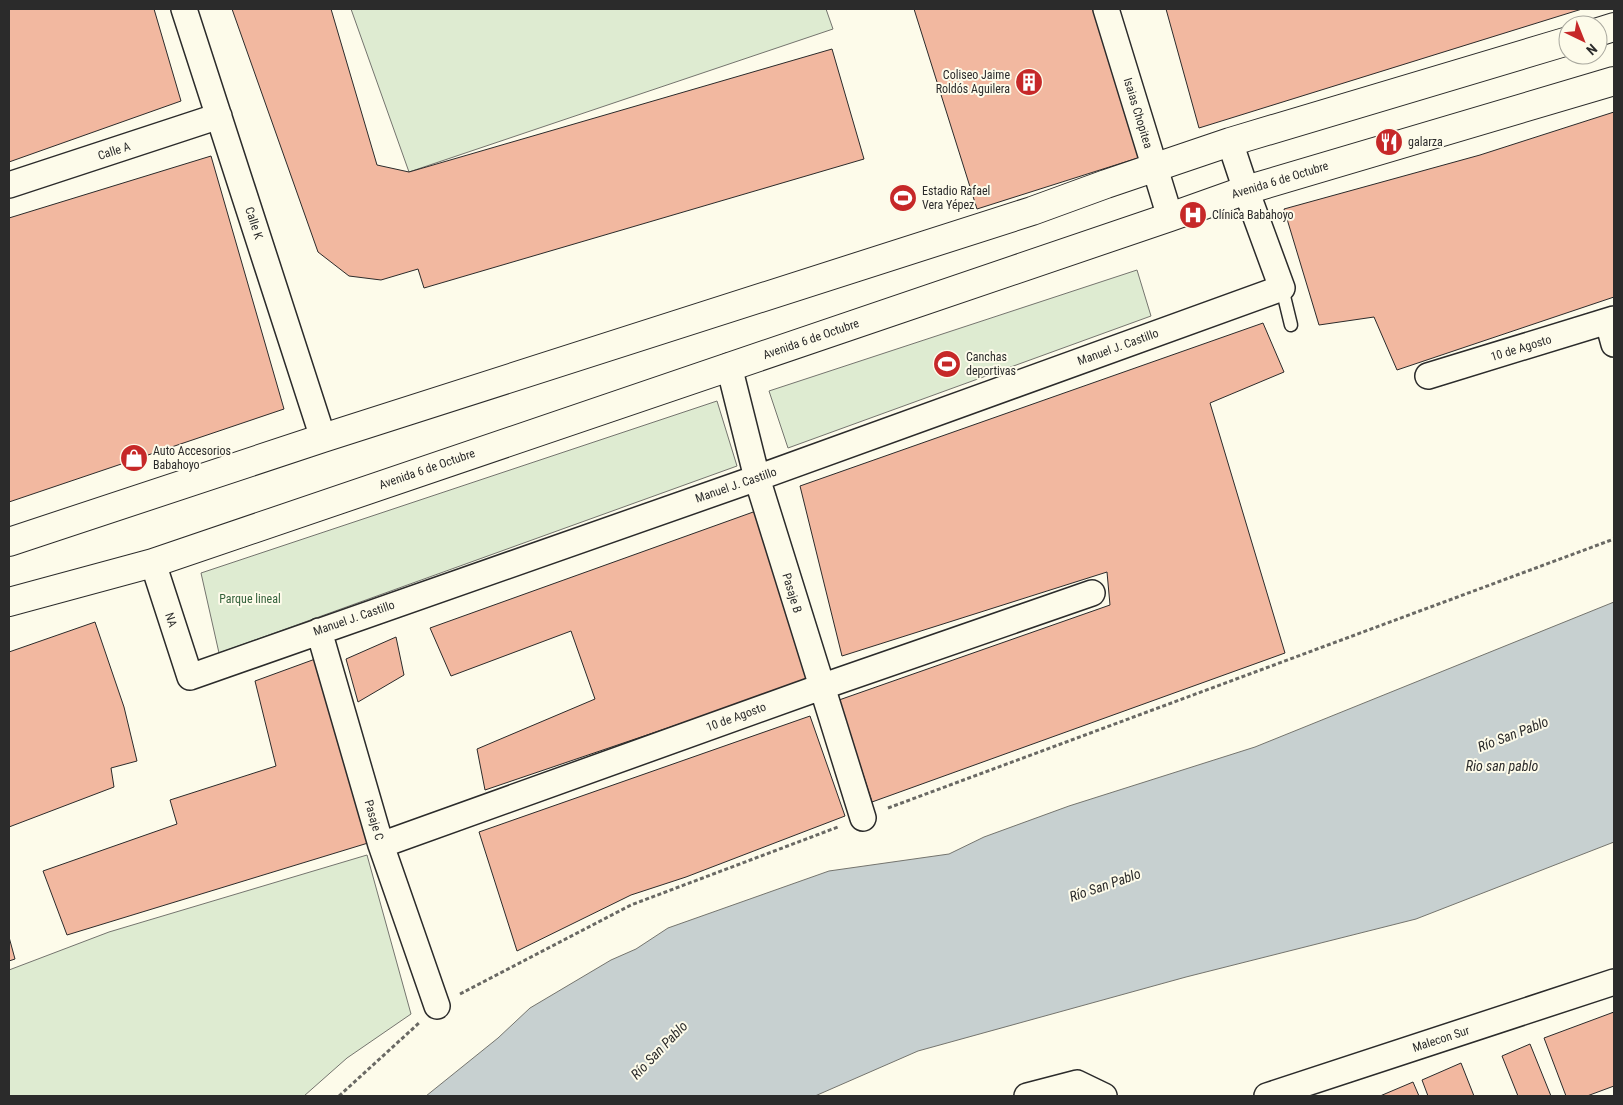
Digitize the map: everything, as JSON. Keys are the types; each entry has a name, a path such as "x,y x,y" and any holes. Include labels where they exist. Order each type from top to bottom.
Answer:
{"main road":[{"path":"9,542 323,438 1032,211 1230,142 1558,43"},
{"name":"Avenida 6 de Octubre","path":"9,602 153,563 1246,190 1614,81"}],"street":[{"name":"Calle K","path":"184,9 323,438"},
{"name":"Isaias Chopitea","path":"1106,9 1170,217"},
{"name":"Calle A","path":"9,185 219,116"},
{"path":"1230,142 1282,288"},
{"name":"Manuel J. Castillo","path":"190,677 757,478 1282,288"},
{"name":"10 de Agosto","path":"1428,376 1612,328"},
{"name":"Pasaje B","path":"729,366 757,478 863,818"},
{"name":"NA","path":"153,563 190,677"},
{"name":"10 de Agosto","path":"381,845 821,687 1092,593"},
{"name":"Pasaje C","path":"319,631 381,845 437,1006"},
{"name":"Malecon Sur","path":"1267,1096 1614,982"},
{"path":"1027,1096 1077,1083 1104,1096"}],"lane":[{"path":"1282,288 1291,325"}],"path":[{"path":"339,1096 437,1006 631,905 1614,539"}],"green space":[{"path":"351,9 826,9 833,29 409,172"},
{"path":"1137,270 1151,316 788,448 769,391"},
{"name":"Parque lineal","path":"717,401 737,466 219,653 201,573"},
{"path":"367,855 411,1014 347,1058 304,1096 9,1096 9,970 109,932"}],"water":[{"name":"Rio san pablo","path":"1614,602 1614,842 1416,919 1186,977 918,1051 815,1096 426,1096 498,1038 530,1008 611,960 636,949 668,928 829,871 949,854 984,837 1069,806 1255,747"}],"building":[{"path":"9,9 154,9 181,101 9,162"},
{"path":"232,9 331,9 377,165 409,172 832,49 864,159 424,288 418,269 381,280 349,276 318,252"},
{"name":"Coliseo Jaime Roldós Aguilera","path":"914,9 1098,9 1144,156 977,209"},
{"path":"1166,9 1582,9 1558,15 1199,128"},
{"path":"1614,112 1614,297 1397,370 1374,317 1319,325 1284,209 1480,155"},
{"path":"211,156 284,409 9,502 9,218"},
{"path":"1263,323 1284,372 1210,403 1285,653 872,802 839,700 1110,605 1107,572 842,656 800,486"},
{"path":"756,511 809,680 485,790 477,749 595,699 571,631 451,676 430,628"},
{"path":"95,622 124,707 137,761 111,768 114,787 9,827 9,652"},
{"path":"396,637 404,675 358,702 346,659"},
{"path":"318,658 368,843 67,935 43,871 177,824 170,800 276,766 255,681"},
{"path":"810,716 845,816 686,877 631,895 517,951 479,832"},
{"path":"9,937 15,959 9,961"},
{"path":"1614,1012 1614,1086 1587,1096 1566,1096 1544,1038"},
{"path":"1530,1044 1551,1096 1518,1096 1502,1056"},
{"path":"1461,1063 1474,1096 1428,1096 1422,1080"},
{"path":"1413,1082 1419,1096 1380,1096"}],"place":[{"name":"Coliseo Jaime Roldós Aguilera","path":"1029,82"},
{"name":"galarza","path":"1389,142"},
{"name":"Estadio Rafael Vera Yépez","path":"903,198"},
{"name":"Clínica Babahoyo","path":"1193,215"},
{"name":"Canchas deportivas","path":"947,364"},
{"name":"Auto Accesorios Babahoyo","path":"134,458"}],"water label":[{"name":"Río San Pablo","path":"1513,734"},
{"name":"Río San Pablo","path":"1105,885"},
{"name":"Río San Pablo","path":"659,1050"}]}
